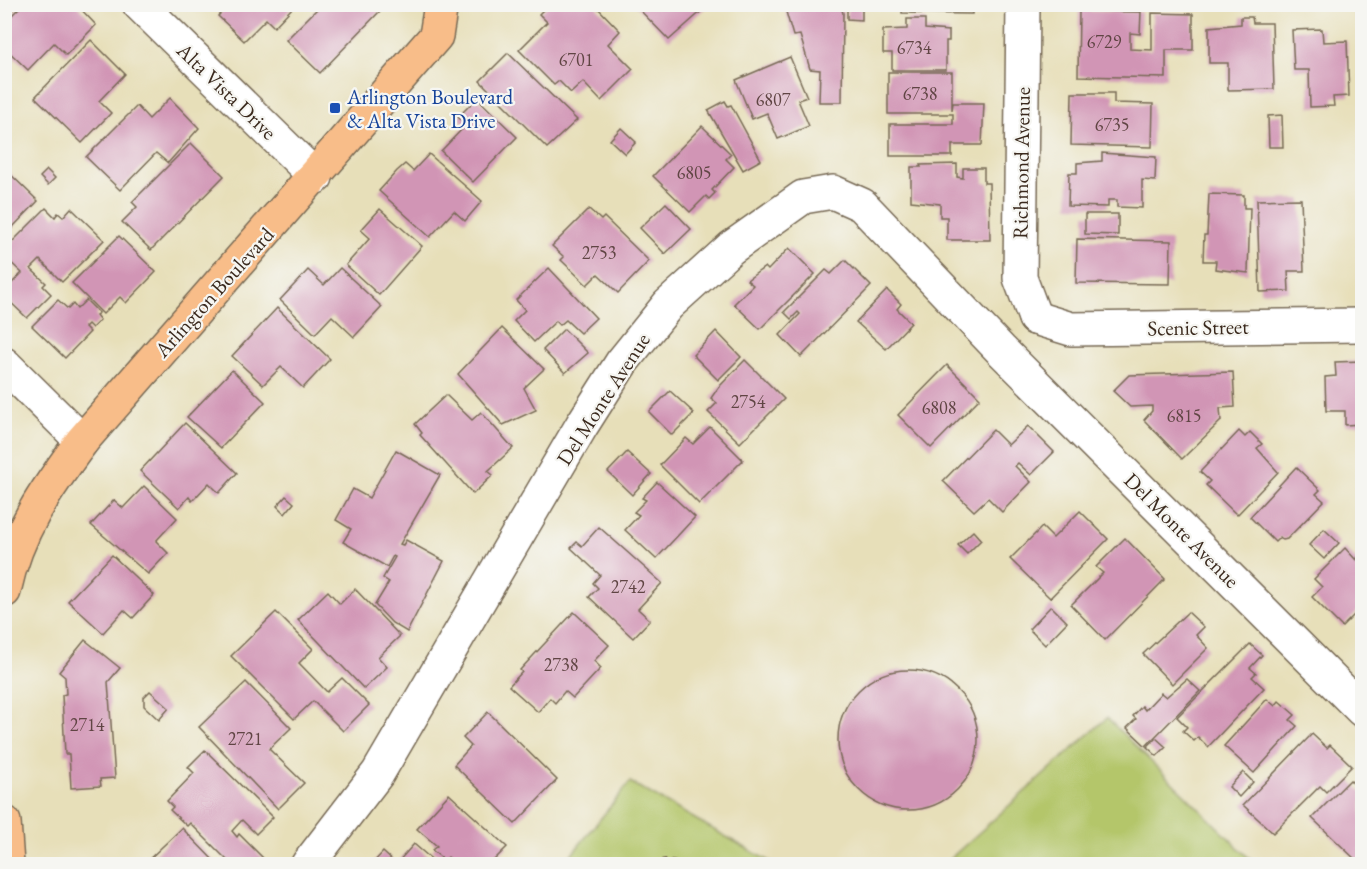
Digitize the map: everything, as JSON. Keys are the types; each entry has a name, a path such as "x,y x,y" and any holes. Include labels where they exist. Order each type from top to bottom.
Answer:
{"main road":[{"name":"Arlington Boulevard","path":"4,591 10,563 39,500 82,441 316,177 436,36 441,4"},
{"path":"4,822 7,864"}],"street":[{"name":"Alta Vista Drive","path":"139,4 316,177"},
{"name":"Richmond Avenue","path":"1023,4 1020,278 1035,318"},
{"name":"Del Monte Avenue","path":"308,864 378,773 582,425 622,362 668,305 731,248 803,197 833,192 862,206 1001,350 1362,710"},
{"name":"Scenic Street","path":"1035,318 1071,329 1362,325"},
{"path":"1001,350 1035,318"},
{"path":"4,364 82,441"}],"path":[{"path":"644,864 666,860 695,864"}],"green space":[{"path":"1107,718 1255,864 944,864"},
{"path":"630,782 774,864 564,864"}],"building":[{"path":"4,4 18,4 4,18"},
{"path":"23,4 76,4 96,25 66,55 54,43 28,70 4,47 4,23"},
{"path":"230,4 296,4 274,27 266,19 244,41 218,16"},
{"path":"322,4 373,4 380,11 320,73 286,40"},
{"path":"549,4 594,4 620,31 608,44 633,69 601,101 583,82 571,93 559,81 554,85 519,50 547,22 539,14"},
{"path":"634,4 701,4 705,8 669,40"},
{"path":"840,4 843,13 842,102 819,102 820,70 810,69 800,35 793,36 784,5"},
{"path":"847,4 862,4 862,20 847,19"},
{"path":"902,4 972,4 972,14 902,13"},
{"path":"1079,11 1141,12 1140,34 1130,33 1130,49 1152,50 1152,13 1193,14 1193,50 1166,50 1166,78 1078,76"},
{"path":"1241,17 1252,17 1253,23 1272,23 1274,89 1228,90 1228,63 1209,63 1209,27 1241,24"},
{"path":"907,19 925,19 925,29 949,31 949,41 946,41 946,70 892,70 892,53 883,53 883,30 907,29"},
{"path":"1360,21 1362,21 1362,54 1360,54"},
{"path":"1322,29 1323,42 1347,41 1349,96 1333,97 1334,106 1310,107 1309,70 1294,70 1292,30"},
{"path":"91,40 125,74 99,101 111,113 82,143 35,97"},
{"path":"508,53 577,120 547,148 480,81"},
{"path":"790,57 807,97 798,100 809,126 778,139 767,113 752,119 736,80"},
{"path":"888,72 952,72 952,110 953,103 984,103 982,145 952,145 952,156 890,156 890,124 953,124 953,114 888,114"},
{"path":"1072,93 1114,93 1114,103 1153,104 1152,147 1071,145"},
{"path":"170,98 199,128 168,163 156,153 120,190 86,157 137,106 149,119"},
{"path":"477,98 517,137 473,182 441,151 466,125 458,117"},
{"path":"725,101 728,106 731,105 761,160 743,170 708,110"},
{"path":"1282,115 1283,147 1269,147 1268,116"},
{"path":"702,126 731,154 726,159 734,167 712,190 715,193 709,199 706,196 690,212 653,176"},
{"path":"621,128 636,142 625,154 610,140"},
{"path":"191,143 224,176 151,250 122,222 137,207 132,202"},
{"path":"1102,153 1156,157 1155,181 1142,180 1142,208 1117,207 1117,200 1108,200 1108,207 1068,206 1069,173 1077,173 1077,163 1102,161"},
{"path":"429,154 482,201 465,221 454,211 430,237 379,191 405,164 413,171"},
{"path":"957,164 957,177 963,178 963,168 984,168 984,183 989,183 990,240 947,240 947,217 940,217 940,204 911,201 911,167"},
{"path":"4,168 38,201 10,230 4,225"},
{"path":"47,170 55,178 48,185 40,177"},
{"path":"1209,194 1244,195 1244,208 1250,208 1248,273 1215,269 1216,261 1203,261"},
{"path":"1301,199 1304,271 1288,271 1289,291 1260,292 1257,200"},
{"path":"666,203 691,229 665,254 640,228"},
{"path":"46,208 55,217 58,213 63,217 71,208 104,240 62,282 40,260 31,269 46,283 43,286 51,294 27,318 4,296 4,291 22,273 4,256 4,250"},
{"path":"380,209 422,246 379,295 346,265 370,238 361,230"},
{"path":"589,209 601,220 604,217 649,261 618,293 598,274 587,285 561,260 564,257 552,246"},
{"path":"1085,214 1118,214 1118,235 1085,234"},
{"path":"119,236 156,272 126,303 120,297 103,314 72,283"},
{"path":"1077,239 1171,241 1170,284 1076,283"},
{"path":"789,248 815,274 760,329 734,304 753,285 747,280 765,267 768,270"},
{"path":"845,260 871,286 801,357 780,335 800,314 798,312 791,319 784,312 826,270 831,274"},
{"path":"340,268 382,307 354,337 332,316 315,334 280,300 308,270 324,285"},
{"path":"549,268 596,318 580,333 566,320 560,325 556,321 534,342 514,321 525,310 516,300"},
{"path":"887,290 901,304 897,309 911,323 886,349 856,322"},
{"path":"58,300 68,309 73,304 77,309 86,300 99,313 96,315 100,320 92,328 88,324 85,327 90,332 65,358 32,326"},
{"path":"277,308 330,359 303,388 281,367 263,385 232,356"},
{"path":"502,328 544,369 524,388 536,410 503,425 458,374"},
{"path":"564,329 588,353 565,373 543,350"},
{"path":"716,331 741,357 718,380 693,355"},
{"path":"745,360 784,399 740,443 708,412 717,403 711,398 718,388"},
{"path":"1362,361 1362,424 1345,425 1345,411 1326,411 1325,377 1336,376 1335,362"},
{"path":"947,365 980,398 931,448 898,415"},
{"path":"232,370 265,402 221,448 187,417"},
{"path":"1233,372 1235,407 1220,408 1221,421 1182,459 1144,420 1152,411 1152,406 1130,407 1113,391 1129,375"},
{"path":"670,391 694,413 672,435 649,412"},
{"path":"446,395 472,420 481,412 513,448 488,471 493,475 473,494 420,435 422,433 415,424"},
{"path":"185,423 237,473 219,493 209,483 192,501 189,497 179,508 140,471"},
{"path":"1028,426 1054,452 1031,475 1018,463 1015,466 1031,482 1002,512 988,498 974,511 943,481 993,430 1008,445"},
{"path":"710,427 743,460 699,504 660,465 686,438 693,444"},
{"path":"1239,431 1245,437 1250,432 1262,444 1257,448 1278,472 1237,515 1206,485 1210,481 1200,472"},
{"path":"396,450 440,475 400,544 403,545 406,540 444,561 407,632 392,623 375,605 389,582 383,578 395,557 393,556 387,567 343,542 351,529 336,520 353,489 369,498"},
{"path":"627,452 651,474 632,495 608,472"},
{"path":"1296,467 1320,490 1316,494 1324,501 1287,539 1283,540 1280,537 1275,542 1250,517"},
{"path":"657,482 695,517 656,559 625,530 639,515 634,512 646,500 642,498"},
{"path":"144,486 177,518 156,541 168,553 148,574 91,525 114,500 123,508"},
{"path":"286,496 294,503 285,514 277,506"},
{"path":"1080,511 1108,539 1050,598 1010,559 1042,527 1053,538"},
{"path":"599,527 662,583 638,609 650,620 633,638 589,597 598,588 593,583 600,575 571,548 577,542 582,546"},
{"path":"1324,529 1339,543 1324,559 1309,545"},
{"path":"973,531 981,540 967,554 958,545"},
{"path":"1125,538 1165,579 1105,640 1071,605 1103,573 1096,567"},
{"path":"1345,548 1356,560 1358,557 1362,561 1362,607 1342,627 1312,597 1322,587 1314,579"},
{"path":"112,555 154,595 133,618 124,610 103,633 68,601"},
{"path":"355,589 400,636 378,657 387,667 364,689 298,620 328,591 340,604"},
{"path":"1051,606 1067,622 1045,645 1029,629"},
{"path":"276,612 313,649 299,663 327,692 342,678 369,705 343,731 313,701 294,719 231,656"},
{"path":"574,612 609,645 594,661 601,668 573,698 565,691 555,703 550,698 538,712 509,686 522,672 520,670"},
{"path":"1188,612 1204,627 1196,635 1208,648 1172,684 1143,654"},
{"path":"85,640 120,668 108,682 115,778 100,779 101,786 71,788 69,754 65,754 62,695 66,694 65,677 59,672"},
{"path":"1250,644 1262,655 1250,668 1256,673 1252,677 1264,688 1208,747 1198,737 1194,741 1183,731 1187,727 1177,717"},
{"path":"908,670 935,676 947,682 957,691 966,701 972,713 978,740 972,767 966,779 957,789 947,798 935,804 908,810 881,804 869,798 859,789 850,779 844,767 838,740 844,713 850,701 859,691 869,682 881,676"},
{"path":"1187,679 1200,691 1146,746 1127,728 1136,719 1133,716 1142,706 1145,710 1161,693 1166,697"},
{"path":"246,682 291,728 269,749 304,783 278,809 199,727"},
{"path":"150,691 169,708 159,720 144,706 144,697"},
{"path":"1267,699 1275,706 1279,701 1295,715 1290,720 1297,726 1254,773 1224,746"},
{"path":"488,712 557,780 515,824 454,765 471,746 463,738"},
{"path":"1312,734 1327,748 1330,745 1352,766 1326,792 1320,786 1273,833 1243,805"},
{"path":"1156,738 1166,747 1157,756 1147,747"},
{"path":"205,750 273,817 256,834 242,820 232,831 237,837 239,834 263,858 256,864 231,864 190,823 187,826 170,810 173,807 167,801 194,773 188,767"},
{"path":"1243,772 1253,782 1239,797 1229,787"},
{"path":"1350,780 1362,792 1362,856 1357,861 1312,818"},
{"path":"449,794 507,847 490,864 456,864 448,857 445,861 432,850 437,846 417,829"},
{"path":"182,828 217,864 144,864"},
{"path":"414,844 437,864 396,864"},
{"path":"383,852 396,864 372,864"}],"place":[{"name":"Arlington Boulevard & Alta Vista Drive","path":"335,108"}]}
